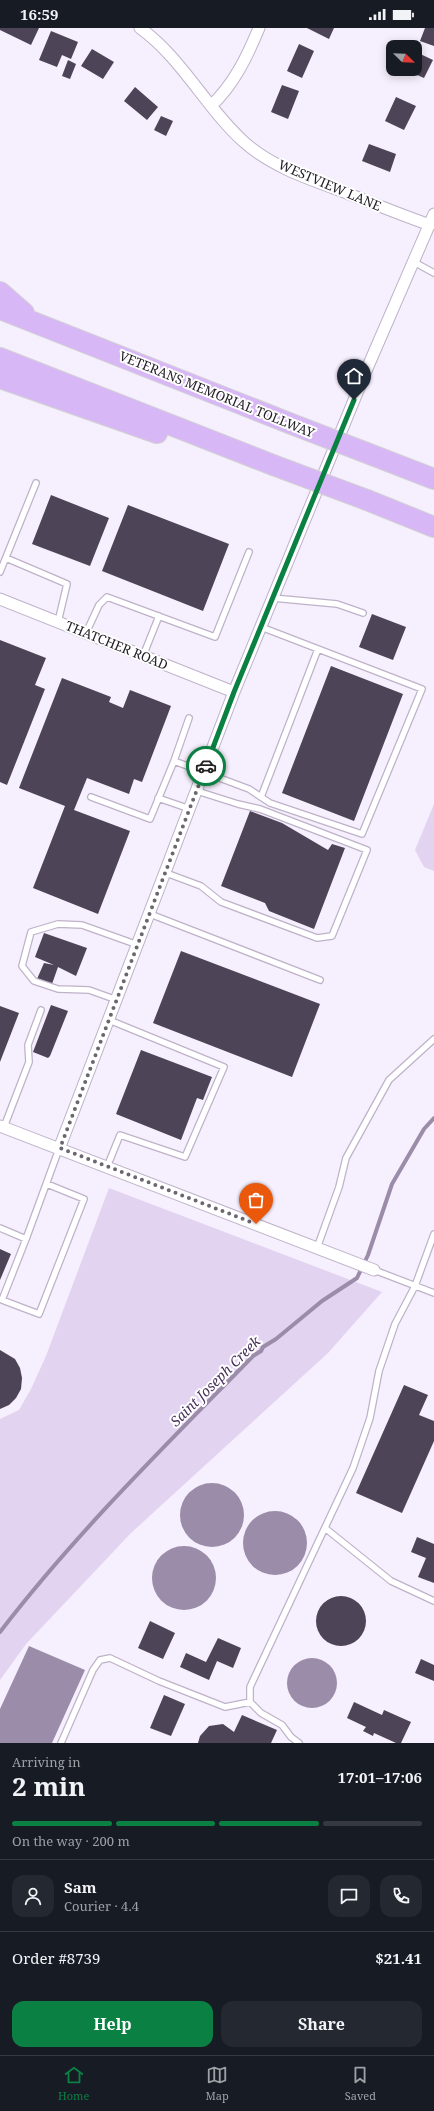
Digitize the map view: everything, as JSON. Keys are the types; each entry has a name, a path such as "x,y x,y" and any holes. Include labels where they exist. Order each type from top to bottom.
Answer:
{"highway":[{"path":"0,292 34,322"},
{"name":"VETERANS MEMORIAL TOLLWAY","path":"0,309 434,479"},
{"path":"0,358 434,527"},
{"path":"0,378 184,442 238,450"}],"street":[{"name":"WESTVIEW LANE","path":"140,28 170,55 211,106 244,142 264,156 288,170 430,225"},
{"path":"211,106 224,93 238,73 259,28"},
{"path":"60,1148 166,874 234,692 366,371 434,214"},
{"name":"THATCHER ROAD","path":"0,599 234,692"},
{"path":"2,1126 374,1270"}],"lane":[{"path":"414,262 434,273"},
{"path":"0,572 36,483"},
{"path":"86,633 99,605 107,596 215,637 249,552"},
{"path":"6,558 67,584 58,622"},
{"path":"273,598 337,604 363,614"},
{"path":"143,656 159,616"},
{"path":"174,761 249,789 270,803 362,834 422,689 261,627"},
{"path":"261,797 318,649"},
{"path":"92,797 150,818 174,761 189,718"},
{"path":"166,874 201,886 221,902 317,938 332,936 367,850 260,809 238,804 197,791"},
{"path":"158,798 190,809"},
{"path":"150,914 320,980"},
{"path":"117,1000 88,990 58,989 34,980 22,966 31,932 58,924 82,925 138,945"},
{"path":"2,1126 29,1062 28,1045 41,1010"},
{"path":"107,1167 120,1135 185,1157 224,1067 109,1020"},
{"path":"317,1248 339,1187 346,1158 389,1080 434,1039"},
{"path":"47,1184 84,1199 39,1314 2,1300 60,1148"},
{"path":"0,1228 26,1239"},
{"path":"299,1743 291,1737 282,1725 262,1713 250,1702 250,1687 353,1468 370,1418 379,1371 395,1324 415,1286 434,1234"},
{"path":"374,1270 434,1293"},
{"path":"325,1528 391,1581 434,1601"},
{"path":"61,1743 93,1670 100,1660 110,1658 159,1681 225,1707 250,1702"}],"shaded area":[{"path":"434,804 434,871 424,867 415,850"},
{"path":"109,1188 382,1292 328,1353 131,1533 26,1644 0,1680 0,1419 19,1410 31,1389 46,1356"},
{"path":"212,1483 230,1489 238,1497 244,1515 238,1533 230,1541 212,1547 194,1541 186,1533 180,1515 186,1497 194,1489"},
{"path":"275,1511 293,1516 298,1520 302,1525 307,1543 302,1561 298,1566 293,1570 275,1575 257,1570 252,1566 248,1561 243,1543 248,1525 252,1520 257,1516"},
{"path":"184,1546 196,1548 207,1555 214,1566 216,1578 214,1590 207,1601 196,1608 184,1610 172,1608 161,1601 154,1590 152,1578 154,1566 161,1555 172,1548"},
{"path":"29,1646 85,1670 52,1743 0,1743 0,1709"},
{"path":"312,1658 326,1662 333,1669 337,1683 333,1697 326,1704 312,1708 298,1704 291,1697 287,1683 291,1669 298,1662"}],"building":[{"path":"0,28 39,28 31,45 0,30"},
{"path":"307,28 334,28 329,39"},
{"path":"425,28 434,28 434,46 420,40"},
{"path":"51,31 78,42 71,59 62,55 57,67 39,60"},
{"path":"299,44 314,51 302,78 287,71"},
{"path":"92,49 114,62 103,79 81,66"},
{"path":"422,55 433,60 424,78 419,76 422,76"},
{"path":"68,60 76,64 70,79 62,76"},
{"path":"282,85 299,91 288,119 271,112"},
{"path":"135,87 158,107 147,120 124,101"},
{"path":"396,97 416,106 404,130 385,121"},
{"path":"161,116 173,121 166,136 154,130"},
{"path":"369,144 396,154 390,172 362,161"},
{"path":"51,495 109,518 90,566 32,544"},
{"path":"128,505 229,544 203,611 102,571"},
{"path":"372,614 406,627 393,660 359,647"},
{"path":"0,640 46,658 35,685 45,689 7,785 0,782"},
{"path":"331,666 403,694 354,821 282,793"},
{"path":"62,678 111,697 109,702 123,708 130,690 171,706 142,782 134,779 129,794 87,778 74,810 130,831 98,914 33,888 65,806 19,788"},
{"path":"250,811 282,823 328,850 332,844 345,848 314,929 269,911 265,903 221,886"},
{"path":"44,933 87,948 76,976 58,967 52,984 37,979 44,963 54,965 35,957"},
{"path":"181,951 320,1004 292,1077 153,1023"},
{"path":"51,1005 68,1011 48,1058 33,1052"},
{"path":"0,1006 19,1013 0,1062"},
{"path":"141,1050 212,1077 203,1100 197,1098 181,1140 116,1114"},
{"path":"0,1249 11,1254 0,1280"},
{"path":"0,1350 15,1359 20,1368 22,1378 21,1389 16,1398 9,1405 0,1409"},
{"path":"404,1385 428,1395 419,1415 434,1421 434,1441 402,1513 356,1493"},
{"path":"417,1537 434,1544 434,1583 418,1577 426,1558 411,1552"},
{"path":"341,1596 350,1598 361,1607 366,1621 364,1630 355,1641 341,1646 332,1644 321,1635 316,1621 318,1612 327,1601"},
{"path":"150,1621 175,1633 163,1659 138,1648"},
{"path":"218,1638 241,1648 233,1668 217,1661 209,1680 180,1667 186,1653 206,1662"},
{"path":"421,1659 434,1665 434,1681 415,1673"},
{"path":"164,1695 185,1704 171,1736 150,1728"},
{"path":"354,1702 382,1715 384,1710 411,1722 401,1743 396,1743 374,1733 373,1736 363,1731 366,1727 347,1718"},
{"path":"242,1715 277,1730 271,1743 198,1743 200,1736 209,1726 223,1724 234,1732"}],"waterway":[{"name":"Saint Joseph Creek","path":"0,1632 59,1560 122,1490 253,1356 322,1301 357,1278 368,1255 392,1184 424,1129 434,1118"}],"way so far":[{"path":"206,766 60,1148 256,1224"}],"route":[{"path":"206,766 234,692 354,400"}]}
